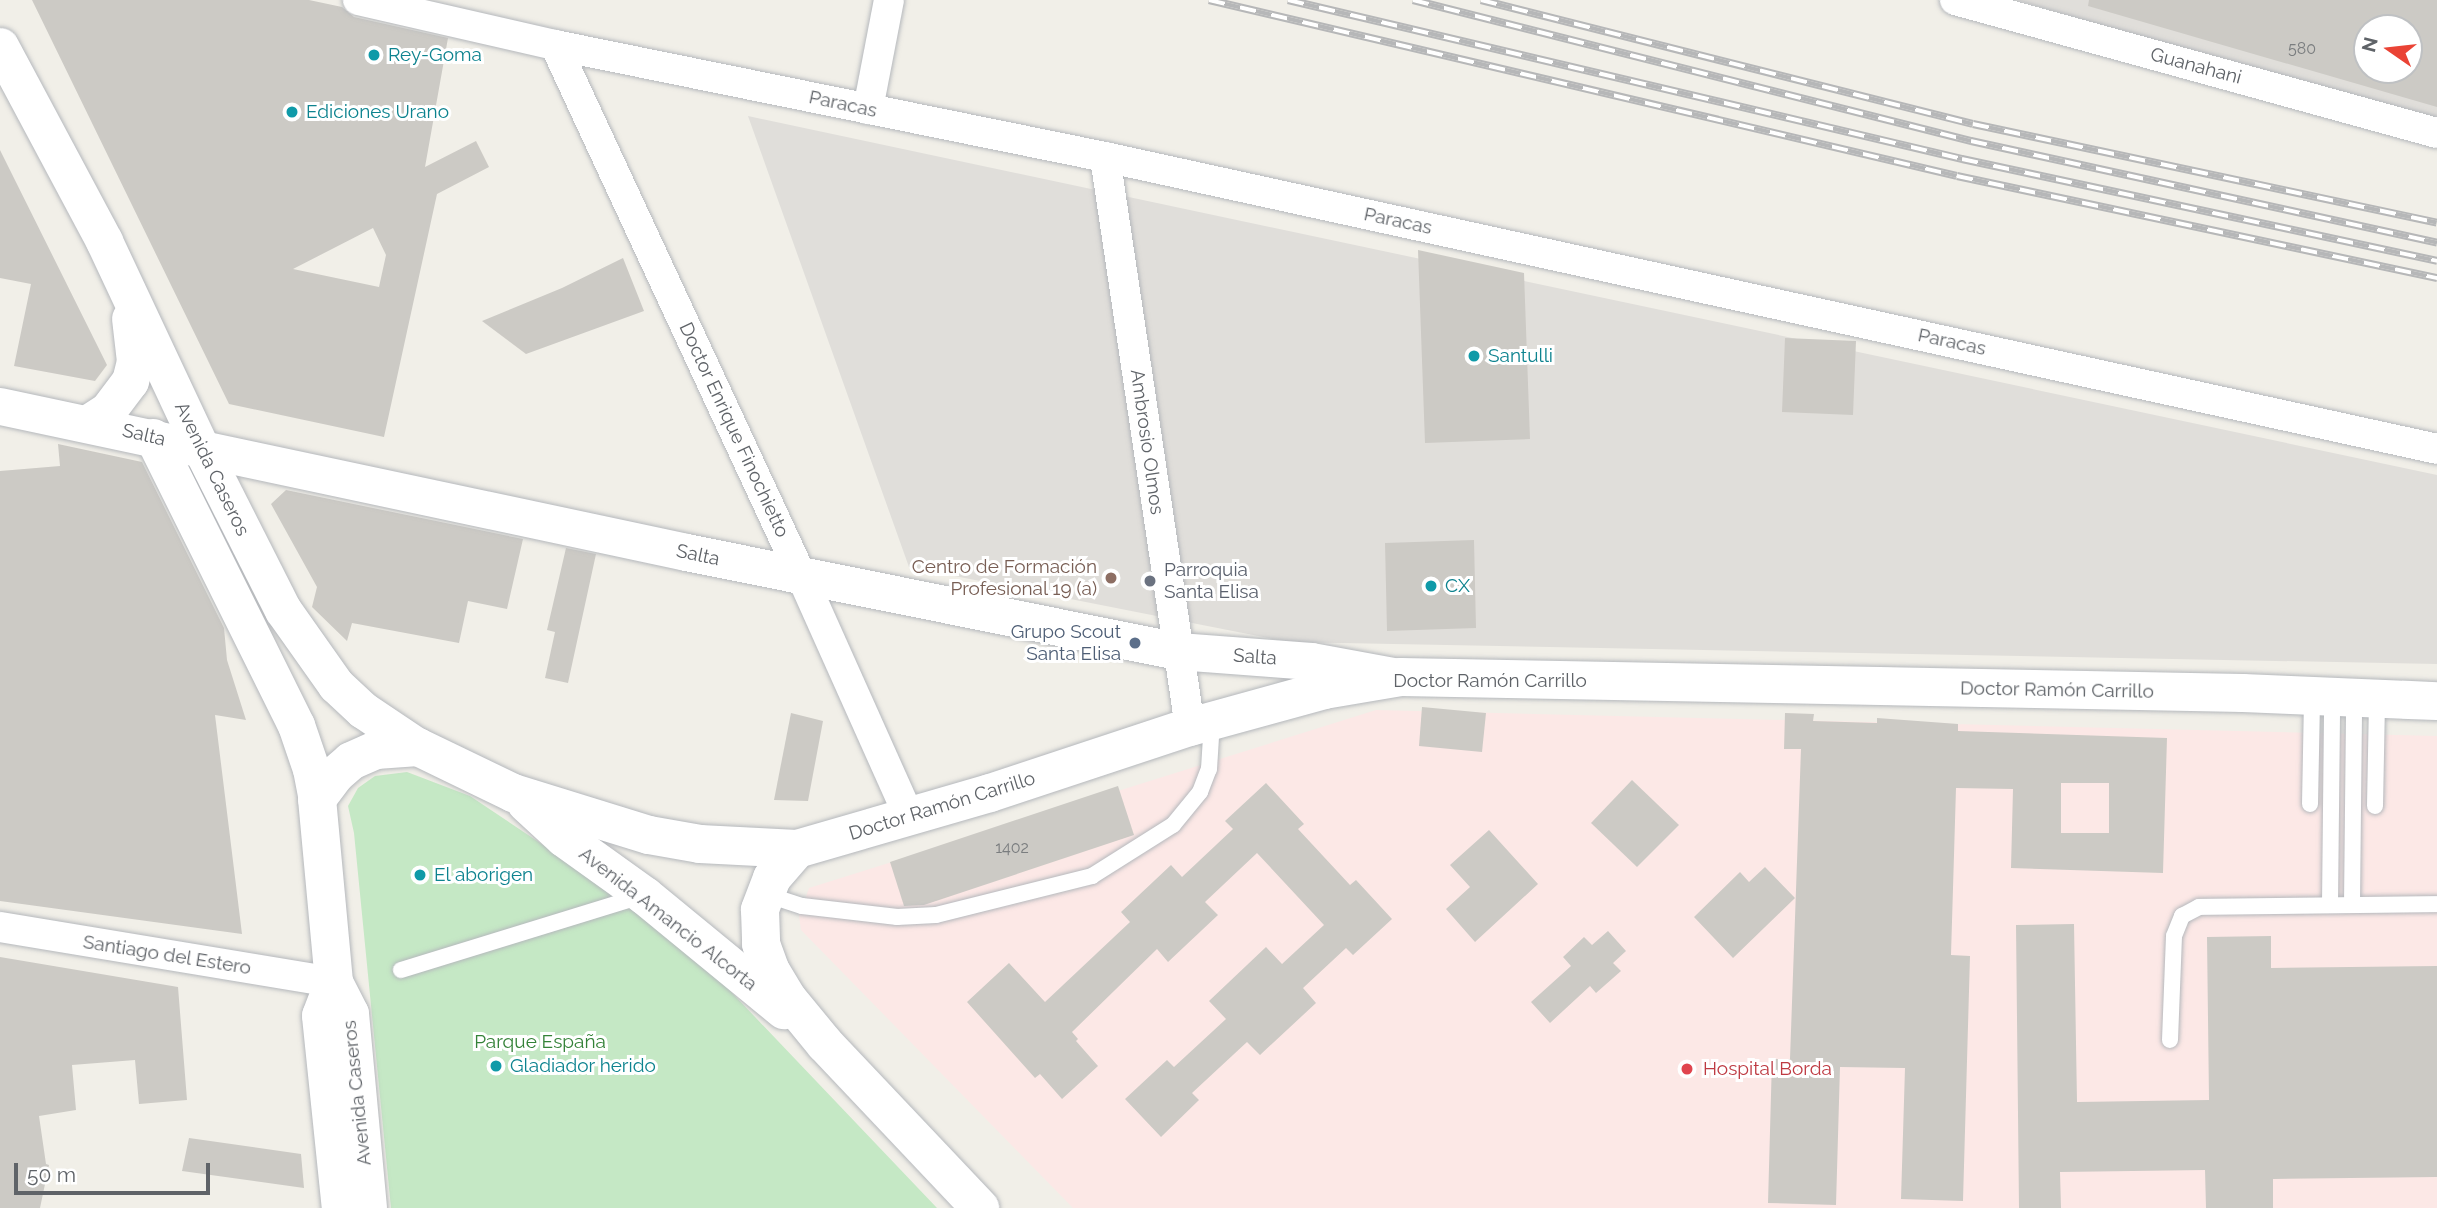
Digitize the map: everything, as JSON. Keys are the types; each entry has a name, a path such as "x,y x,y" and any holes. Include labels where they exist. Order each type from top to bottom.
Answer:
{"main road":[{"name":"Doctor Ramón Carrillo","path":"418,747 513,793 674,841 797,849 909,817 1201,724 1324,690 1401,677 2437,701"},
{"path":"317,799 335,775 363,754 418,747"},
{"name":"Avenida Amancio Alcorta","path":"513,793 564,838 645,895 825,1044"},
{"name":"Avenida Caseros","path":"317,799 334,982 350,1014 368,1208"},
{"name":"Avenida Amancio Alcorta","path":"797,849 776,872 765,894 758,920 761,944 768,964 788,999 825,1044 980,1208"},
{"name":"Avenida Caseros","path":"334,982 321,1016 341,1208"}],"street":[{"name":"Paracas","path":"358,0 555,45 1105,157 2437,449"},
{"path":"867,109 889,0"},
{"name":"Guanahani","path":"1955,0 2437,133"},
{"name":"Doctor Enrique Finochietto","path":"555,45 801,575 909,817"},
{"name":"Avenida Caseros","path":"0,46 104,240 201,448 271,588 320,666 363,710 418,747"},
{"name":"Ambrosio Olmos","path":"1105,157 1178,651 1201,724"},
{"path":"88,423 108,410 125,390 135,360 130,319 104,240"},
{"name":"Salta","path":"0,405 801,575 1178,651 1311,661 1401,677"},
{"name":"Avenida Caseros","path":"153,437 296,725 311,769 317,799"},
{"name":"Santiago del Estero","path":"0,927 334,982"}],"lane":[{"path":"2330,905 2332,771 2344,697"},
{"path":"2344,697 2354,771 2352,905"},
{"path":"2309,804 2344,697"},
{"path":"2344,697 2375,806"},
{"path":"765,894 815,907 897,917 936,915 1092,876 1173,825 1200,792 1209,769 1201,724"},
{"path":"2332,771 2354,771"},
{"path":"401,970 645,895"},
{"path":"2170,1040 2174,936 2182,916 2199,907 2437,904"}],"shaded area":[{"path":"2017,0 2437,0 2437,126"},
{"path":"748,116 2437,475 2437,664 1288,642 909,567"},
{"name":"Hospital Borda","path":"1376,710 2437,736 2437,1208 1073,1208 801,930 799,916 809,888"}],"green space":[{"name":"Parque España","path":"407,772 470,796 676,934 937,1208 391,1208 354,833 348,806 358,788 375,776"}],"building":[{"path":"32,0 309,0 342,7 354,17 448,38 425,167 476,141 489,167 437,194 384,437 229,404","holes":["373,228 386,255 379,287 293,269"]},
{"path":"2089,0 2437,0 2437,107 2358,84 2423,84 2423,14 2353,14 2353,83 2088,6"},
{"path":"0,150 107,365 95,381 14,366 31,284 0,278"},
{"name":"Santulli","path":"1418,250 1524,273 1530,439 1425,443"},
{"path":"623,258 644,311 526,354 482,321 562,288"},
{"path":"1785,338 1856,341 1853,415 1782,412"},
{"path":"58,444 142,462 224,628 227,660 246,720 215,715 242,934 0,901 0,471 60,466"},
{"path":"286,490 523,539 507,609 468,601 459,643 352,623 347,641 312,607 317,587 271,504"},
{"name":"CX","path":"1474,540 1476,628 1387,631 1385,543"},
{"path":"566,548 596,554 568,683 545,678 555,632 547,630"},
{"path":"1422,707 1486,713 1482,752 1419,746"},
{"path":"791,713 823,721 808,801 774,800"},
{"path":"1785,713 1814,714 1813,721 1877,723 1877,718 1958,724 1958,731 2167,738 2163,873 2011,868 2013,789 1956,788 1951,955 1970,956 1963,1201 1901,1199 1905,1068 1840,1067 1836,1205 1768,1203 1772,1059 1790,1059 1801,749 1784,749","holes":["2061,783 2109,783 2109,833 2061,833"]},
{"path":"1632,780 1679,825 1637,867 1591,823"},
{"path":"1266,783 1304,824 1298,829 1350,885 1356,880 1392,919 1353,955 1346,948 1303,988 1316,1003 1260,1055 1247,1042 1192,1093 1199,1100 1161,1137 1125,1099 1167,1060 1174,1067 1226,1019 1209,1001 1266,947 1282,964 1324,925 1257,853 1205,902 1218,915 1168,962 1157,949 1072,1032 1078,1039 1076,1041 1098,1066 1062,1099 1040,1074 1035,1078 967,1002 1009,963 1045,1002 1130,922 1121,912 1171,865 1182,877 1233,829 1225,821"},
{"path":"1118,786 1134,835 924,905 904,906 890,862"},
{"path":"1489,830 1538,884 1475,942 1446,909 1470,887 1450,865"},
{"path":"1765,867 1795,898 1733,958 1694,917 1740,872 1749,882"},
{"path":"2074,924 2077,1102 2209,1100 2207,937 2271,936 2271,968 2437,966 2437,1177 2273,1179 2273,1208 2206,1208 2205,1170 2060,1172 2061,1208 2019,1208 2016,925"},
{"path":"1608,931 1626,951 1613,963 1621,971 1596,993 1590,986 1550,1023 1531,1002 1571,966 1563,957 1584,937 1592,945"},
{"path":"0,957 178,987 187,1100 139,1104 135,1060 72,1065 76,1110 39,1116 46,1164 49,1165 40,1208 0,1208"},
{"path":"189,1138 301,1154 304,1188 182,1171"}],"railway":[{"path":"1209,0 1957,176 2437,278"},
{"path":"1288,0 1962,159 2437,261"},
{"path":"1413,0 1971,141 2437,243"},
{"path":"1481,0 1973,124 2437,223"}],"place":[{"name":"Rey-Goma","path":"374,55"},
{"name":"Ediciones Urano","path":"292,112"},
{"name":"Santulli","path":"1474,356"},
{"name":"Centro de Formación Profesional 19 (a)","path":"1111,578"},
{"name":"Parroquia Santa Elisa","path":"1150,581"},
{"name":"CX","path":"1431,586"},
{"name":"Grupo Scout Santa Elisa","path":"1135,643"},
{"name":"El aborigen","path":"420,875"},
{"name":"Gladiador herido","path":"496,1066"},
{"name":"Hospital Borda","path":"1687,1069"}]}
